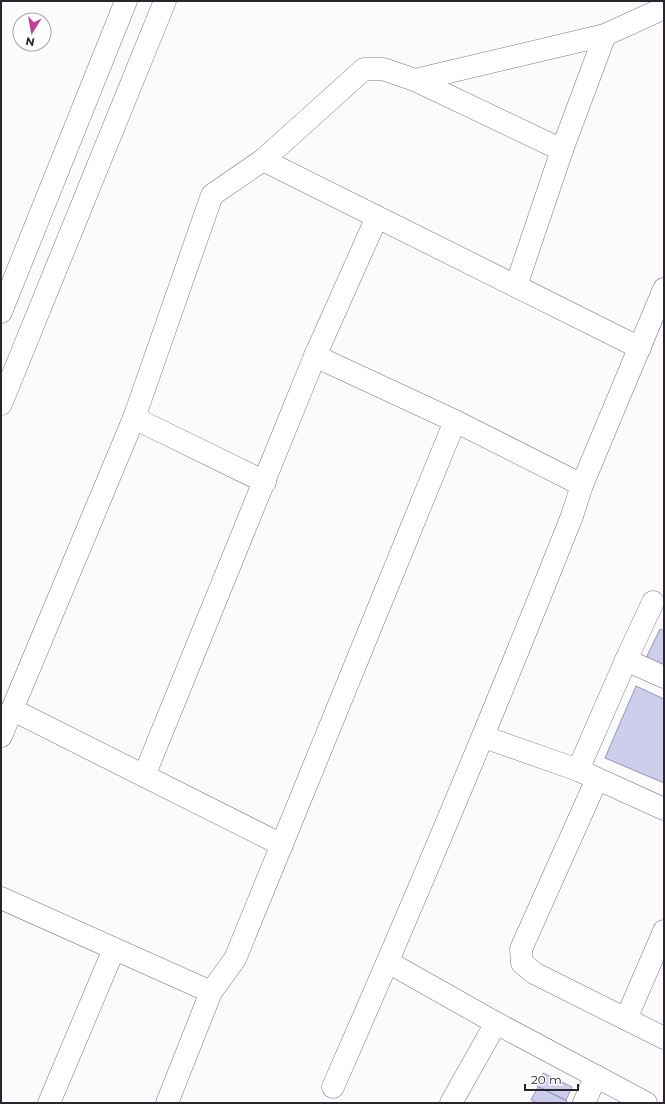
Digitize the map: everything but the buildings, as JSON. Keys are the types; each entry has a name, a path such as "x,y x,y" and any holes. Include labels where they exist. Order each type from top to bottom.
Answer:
{"street":[{"path":"1,312 126,1"},
{"path":"1,404 165,1"},
{"path":"415,80 605,35 664,8"},
{"path":"516,286 562,150 605,35"},
{"path":"1,736 134,418 212,195 262,160 364,69 383,69 415,80 562,150"},
{"path":"262,160 640,348"},
{"path":"144,776 265,482 315,356 377,217"},
{"path":"333,1087 484,737 572,516 582,485 664,289"},
{"path":"315,356 455,421 582,485"},
{"path":"134,418 265,482"},
{"path":"167,1103 211,992 234,959 455,421"},
{"path":"653,602 626,660 587,775 521,949 522,962 534,973 664,1038"},
{"path":"626,660 664,677"},
{"path":"13,710 282,845"},
{"path":"484,737 587,775 664,809"},
{"path":"1,898 211,992"},
{"path":"626,1019 664,931"},
{"path":"49,1103 114,949"},
{"path":"388,962 496,1023 646,1103"},
{"path":"451,1103 496,1023"},
{"path":"584,1103 596,1076"}]}
